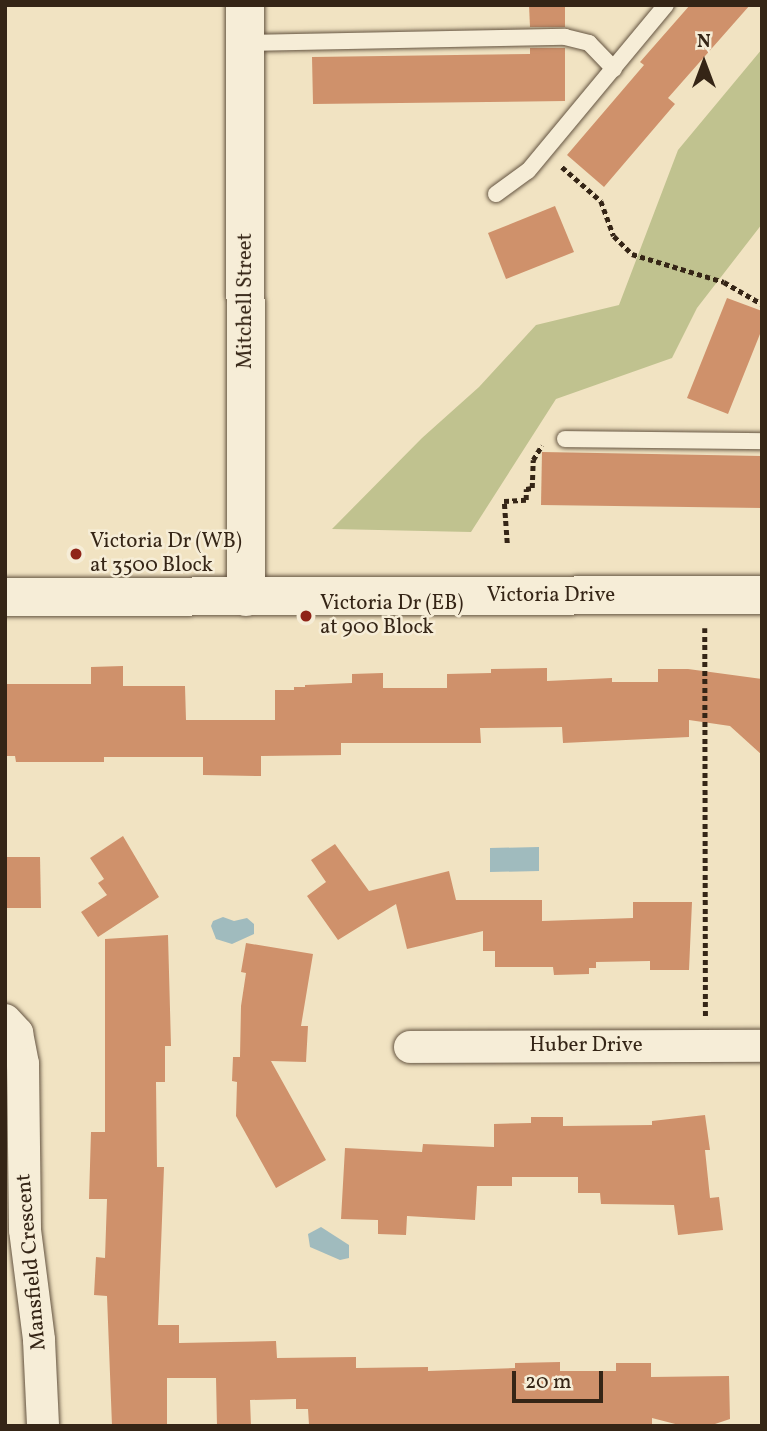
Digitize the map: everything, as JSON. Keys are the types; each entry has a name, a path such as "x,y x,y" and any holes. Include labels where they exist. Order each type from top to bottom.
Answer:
{"main road":[{"name":"Mitchell Street","path":"245,5 246,597"},
{"name":"Victoria Drive","path":"5,597 762,595"}],"street":[{"name":"Mansfield Crescent","path":"5,1020 17,1033 23,1064 25,1230 39,1340 43,1426"},
{"name":"Huber Drive","path":"410,1047 762,1046"}],"lane":[{"path":"496,194 528,171 666,5"},
{"path":"245,43 565,37 589,43 614,69"},
{"path":"565,439 762,441"}],"path":[{"path":"545,152 601,201 614,236 632,254 723,282 762,304"},
{"path":"507,542 504,501 526,499 526,489 532,488 533,460"},
{"path":"704,595 706,1046"}],"green space":[{"path":"762,49 762,224 697,308 672,358 556,399 471,532 332,529 422,438 479,387 536,325 619,305 678,150"}],"water":[{"path":"539,847 539,871 490,872 490,848"},
{"path":"223,917 234,921 247,918 254,924 254,934 232,944 216,939 211,926 213,921"},
{"path":"321,1227 349,1245 349,1258 340,1260 310,1247 308,1234"}],"building":[{"path":"529,5 565,5 565,27 530,27"},
{"path":"690,5 750,5 668,98 675,104 604,187 567,155 644,65 640,62"},
{"path":"530,48 565,48 565,101 313,104 312,57 530,54"},
{"path":"555,206 574,252 506,279 488,233"},
{"path":"727,298 762,311 762,329 728,414 687,398"},
{"path":"542,452 762,456 762,508 541,505"},
{"path":"123,666 123,686 185,686 186,720 275,720 275,690 294,690 294,687 305,685 352,683 352,674 383,673 383,688 447,688 447,674 491,673 491,669 547,668 547,681 612,678 612,682 658,682 658,669 688,669 762,679 762,755 730,726 689,720 689,737 563,743 562,727 480,728 481,743 341,743 341,755 261,756 261,776 203,775 203,757 104,757 104,762 16,762 15,756 5,756 5,684 91,684 91,667"},
{"path":"123,836 159,897 98,937 81,912 107,895 98,883 104,879 90,858"},
{"path":"335,844 369,891 449,871 456,900 542,900 542,921 633,918 633,902 692,902 689,970 650,970 650,961 596,962 596,968 589,968 589,974 554,975 553,967 495,967 495,951 483,951 483,931 407,949 396,904 338,940 307,896 326,882 311,860"},
{"path":"5,857 40,857 41,908 5,908"},
{"path":"168,935 171,1046 165,1046 165,1082 156,1082 157,1167 164,1167 158,1325 179,1325 179,1343 276,1341 277,1358 356,1357 356,1368 428,1367 428,1371 515,1368 515,1363 560,1362 560,1371 616,1371 616,1363 651,1363 651,1377 729,1376 730,1419 709,1426 683,1426 652,1418 652,1426 309,1425 308,1409 296,1409 296,1399 250,1400 251,1426 217,1426 216,1378 167,1378 167,1426 112,1426 107,1296 94,1295 96,1257 105,1258 107,1199 89,1199 91,1132 105,1132 105,939"},
{"path":"246,943 313,954 301,1026 308,1026 306,1062 271,1061 326,1160 276,1188 236,1116 237,1082 232,1081 233,1057 240,1057 241,1006 246,973 241,972"},
{"path":"705,1115 710,1150 705,1150 710,1198 719,1197 723,1230 678,1235 674,1205 601,1204 600,1193 578,1193 578,1177 512,1177 512,1186 477,1186 475,1220 407,1216 406,1235 378,1234 378,1220 341,1219 345,1148 422,1152 423,1144 494,1147 494,1124 531,1123 531,1117 563,1117 563,1126 652,1125 652,1121"}],"place":[{"name":"Victoria Dr (WB) at 3500 Block","path":"76,554"},
{"name":"Victoria Dr (EB) at 900 Block","path":"306,616"}]}
